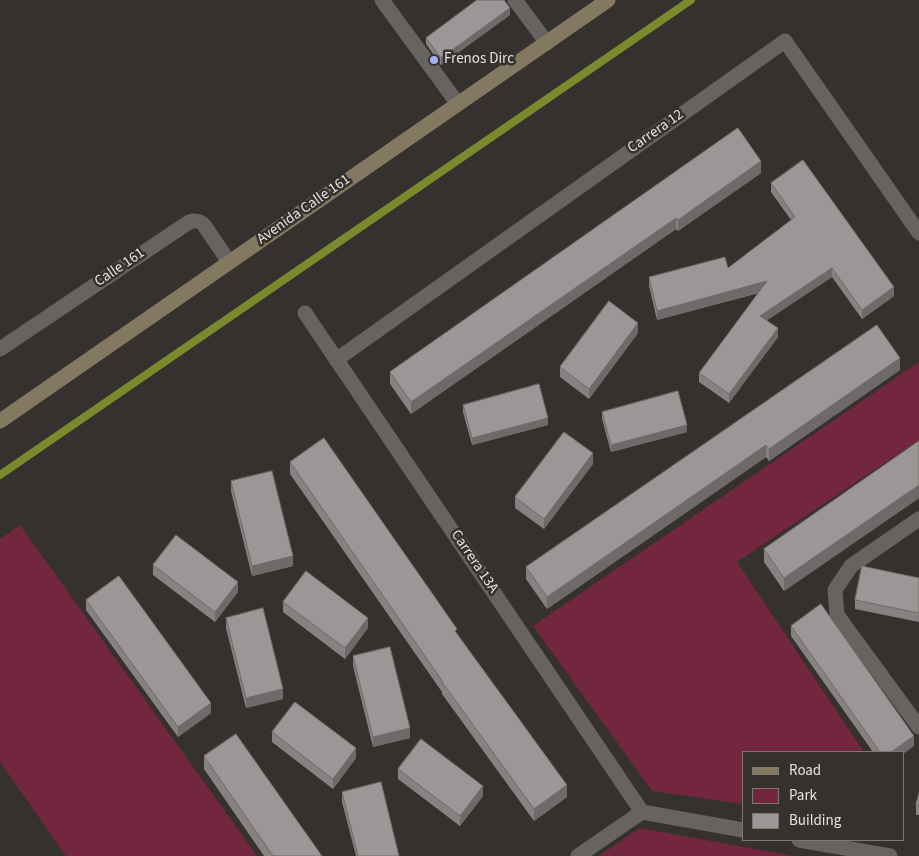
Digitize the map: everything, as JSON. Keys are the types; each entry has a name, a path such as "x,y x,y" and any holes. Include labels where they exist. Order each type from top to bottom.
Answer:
{"main road":[{"name":"Avenida Calle 161","path":"0,421 608,0"}],"street":[{"path":"382,0 458,104"},
{"path":"515,0 547,43"},
{"name":"Carrera 12","path":"336,360 785,41 919,233"},
{"name":"Calle 161","path":"0,349 189,222 200,221 204,225 229,262"},
{"name":"Carrera 13A","path":"305,314 642,812"},
{"path":"919,519 850,566 835,590 837,616 919,727"},
{"path":"578,856 642,812 742,830"},
{"path":"805,841 890,856"}],"green space":[{"path":"919,362 919,440 737,562 863,751 742,751 742,804 652,791 533,626"},
{"path":"20,525 257,856 66,856 0,762 0,539"},
{"path":"640,828 793,856 599,856"}],"building":[{"path":"477,0 504,0 510,8 441,58 426,38"},
{"path":"738,128 761,161 678,220 676,218 411,402 390,372"},
{"path":"803,160 894,287 862,310 832,268 760,316 778,328 729,394 699,373 767,281 657,311 649,277 725,257 728,268 795,217 771,183"},
{"path":"609,301 638,323 589,389 560,367"},
{"path":"877,325 900,358 769,449 766,445 547,597 526,567"},
{"path":"539,384 548,418 472,438 463,405"},
{"path":"678,391 687,425 611,445 602,412"},
{"path":"564,432 593,453 544,519 515,497"},
{"path":"324,438 457,629 455,631 567,785 534,809 442,682 290,462"},
{"path":"919,441 919,485 784,578 764,549"},
{"path":"272,471 293,556 252,566 231,481"},
{"path":"176,535 238,582 215,612 153,565"},
{"path":"862,566 919,578 919,613 855,600"},
{"path":"306,571 368,618 345,648 283,602"},
{"path":"119,576 211,703 178,727 86,600"},
{"path":"821,604 914,736 892,751 879,751 791,626"},
{"path":"263,608 283,689 246,698 226,618"},
{"path":"390,647 410,728 373,737 353,656"},
{"path":"295,702 356,748 333,779 272,732"},
{"path":"236,734 322,856 273,856 204,756"},
{"path":"421,739 483,786 460,816 398,769"},
{"path":"381,782 399,856 358,856 342,792"},
{"path":"919,793 919,805 916,805"}],"waterway":[{"path":"0,475 691,0"}],"place":[{"name":"Frenos Dirc","path":"434,60"}]}
